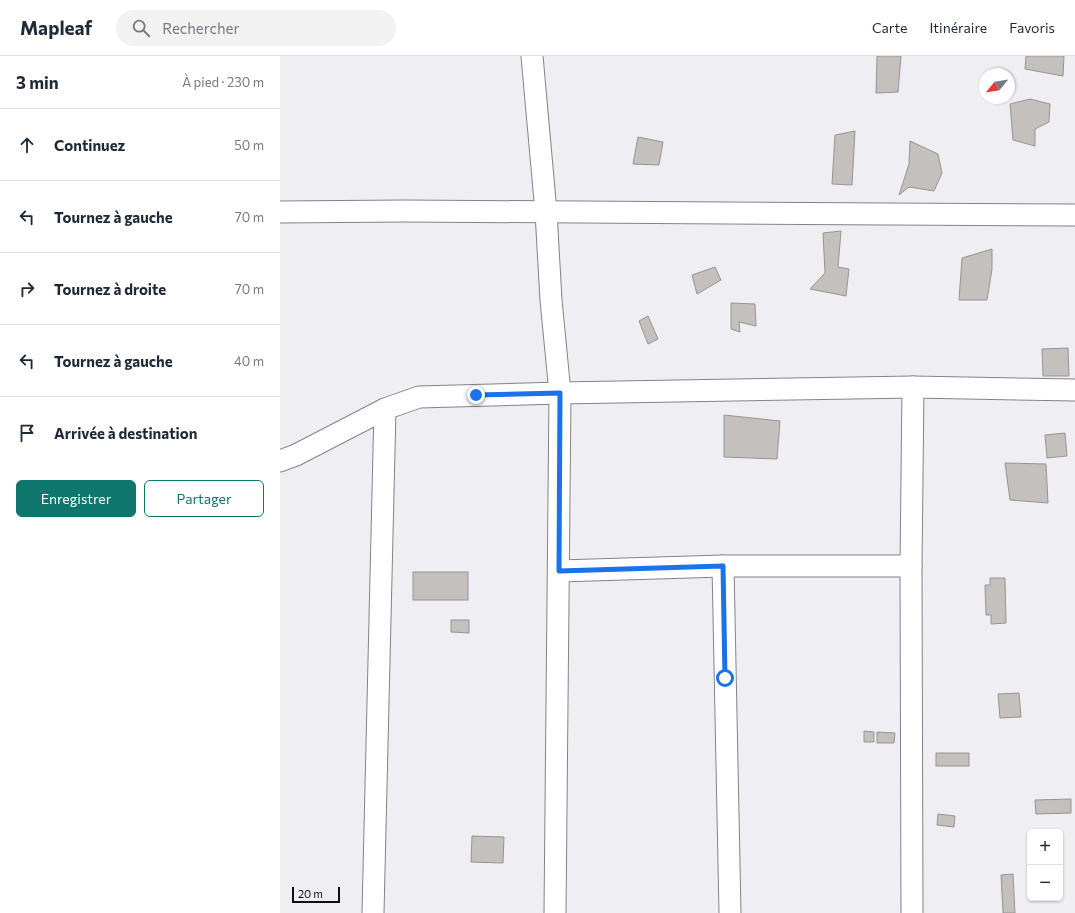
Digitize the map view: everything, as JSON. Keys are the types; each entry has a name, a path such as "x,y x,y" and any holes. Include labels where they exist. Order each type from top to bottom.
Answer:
{"street":[{"path":"532,56 546,212 551,300 560,393 555,913"},
{"path":"280,212 1075,215"},
{"path":"912,913 911,566 913,387"},
{"path":"280,461 302,452 385,409 419,397 913,387 1075,390"},
{"path":"373,913 385,409"},
{"path":"559,571 723,566 911,566"},
{"path":"723,566 730,913"}],"building":[{"path":"877,56 901,56 898,92 876,93"},
{"path":"1026,56 1064,56 1063,76 1025,69"},
{"path":"1030,99 1050,104 1049,122 1035,129 1035,146 1013,140 1010,104 1015,104"},
{"path":"855,131 852,185 832,184 835,135"},
{"path":"638,137 663,142 659,165 633,164"},
{"path":"910,141 938,154 942,173 934,191 909,187 899,195 909,164"},
{"path":"841,231 838,267 849,269 846,296 810,289 825,273 823,233"},
{"path":"992,249 992,269 987,300 959,300 962,258"},
{"path":"715,267 721,280 697,294 692,275"},
{"path":"731,303 755,304 756,326 739,322 740,332 731,329"},
{"path":"648,316 658,339 648,344 639,321"},
{"path":"1068,348 1069,376 1043,376 1042,349"},
{"path":"724,415 780,421 777,459 724,457"},
{"path":"1065,433 1067,456 1047,458 1045,435"},
{"path":"1005,463 1046,464 1048,503 1010,500"},
{"path":"413,572 468,572 468,600 413,600"},
{"path":"990,578 1005,578 1006,623 991,624 991,615 986,615 985,585 990,585"},
{"path":"451,620 469,620 469,633 451,632"},
{"path":"1019,693 1021,717 1000,718 998,694"},
{"path":"864,731 874,732 874,742 864,742"},
{"path":"877,732 895,733 894,743 877,743"},
{"path":"936,753 969,753 969,766 936,766"},
{"path":"1071,799 1071,813 1036,814 1035,800"},
{"path":"938,814 955,816 954,827 937,825"},
{"path":"472,836 504,837 503,863 471,862"},
{"path":"1013,874 1015,913 1003,913 1001,875"}],"route":[{"path":"476,395 560,393 559,571 723,566 725,678"}]}
